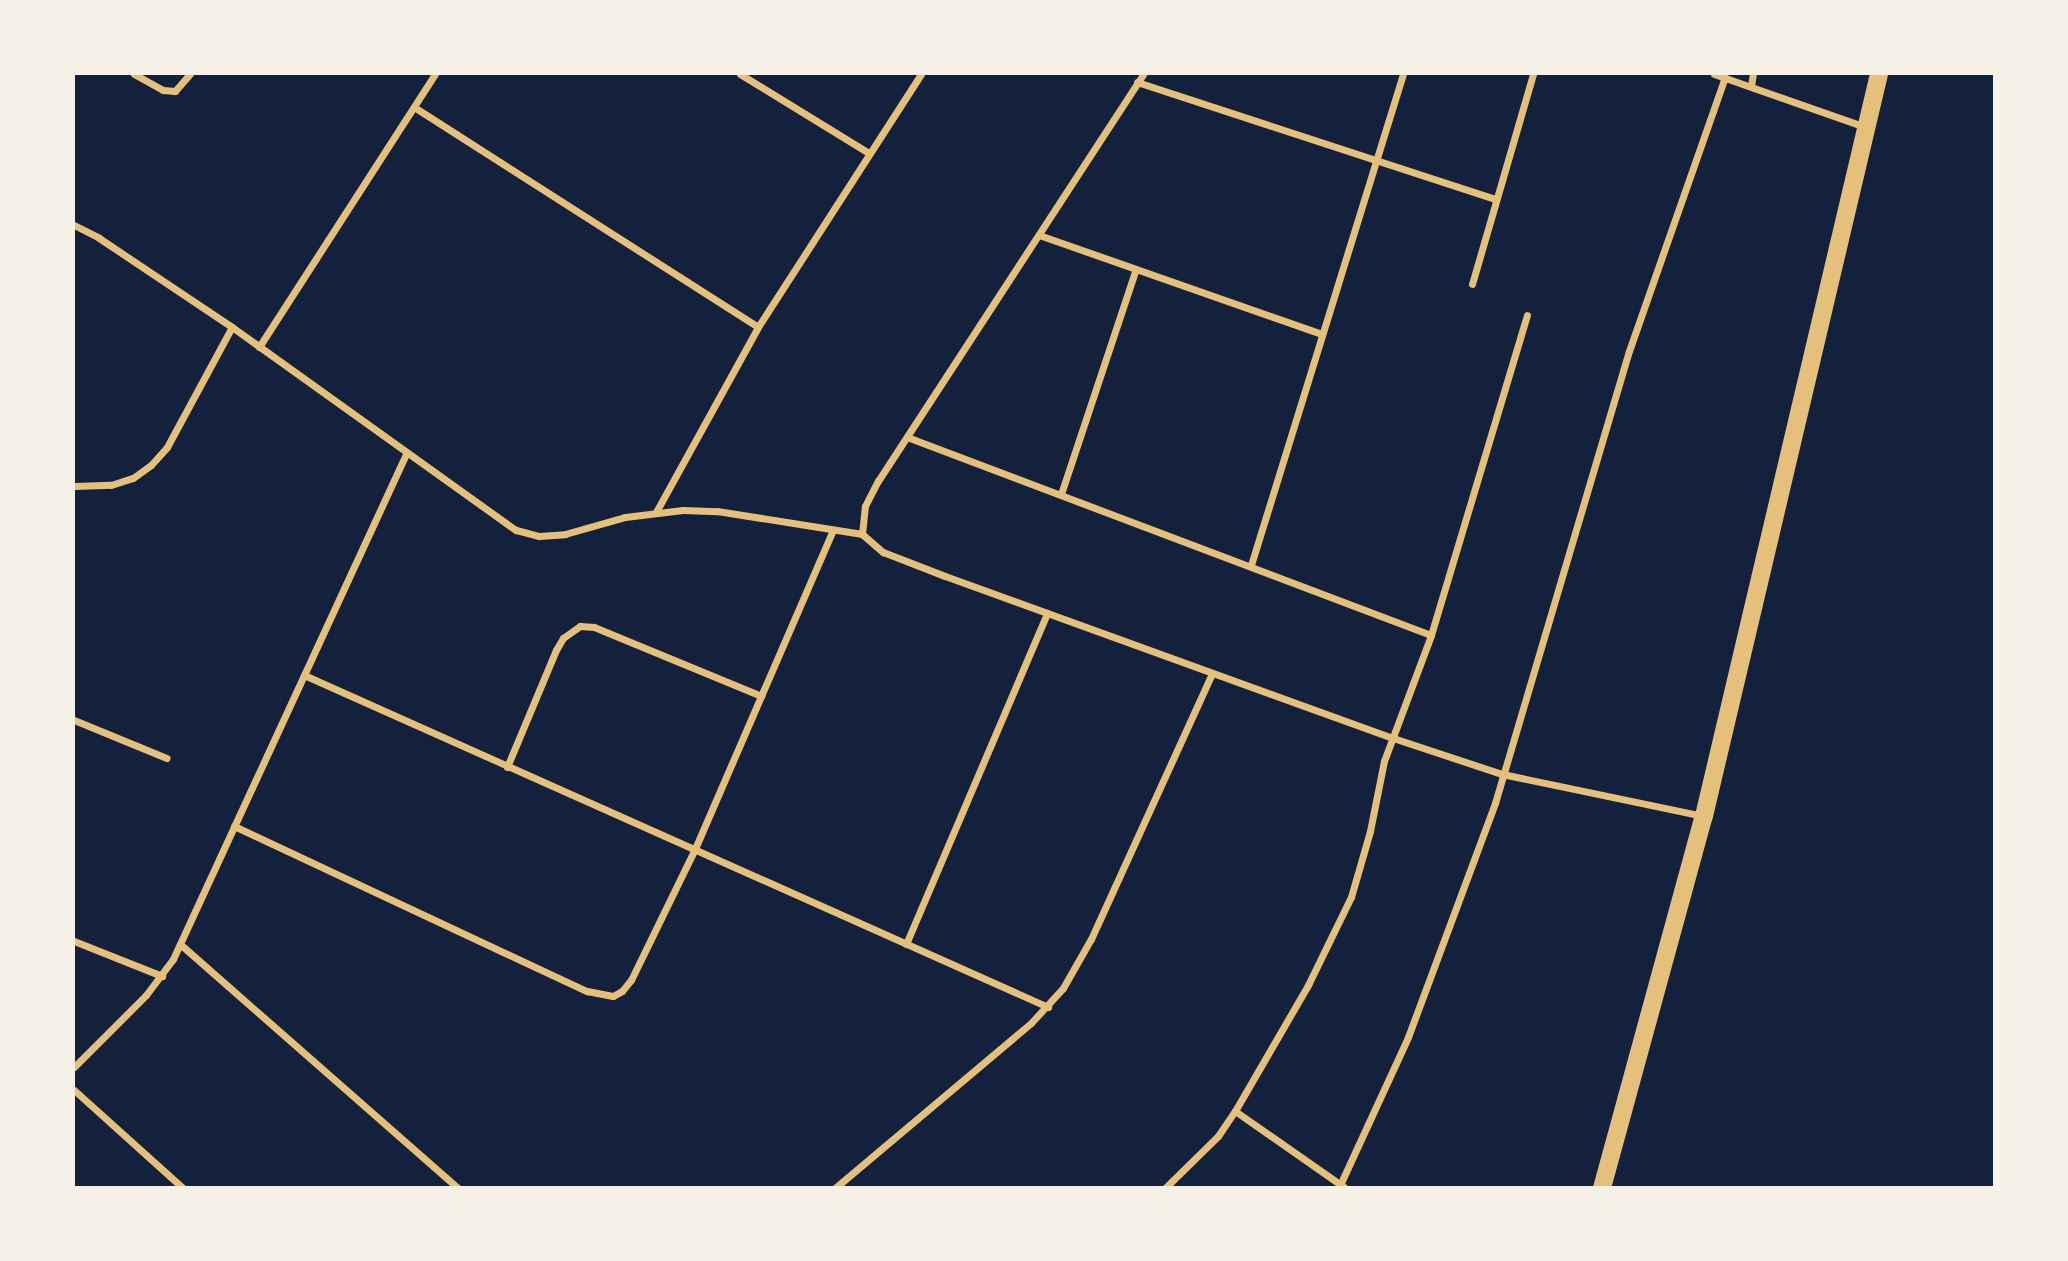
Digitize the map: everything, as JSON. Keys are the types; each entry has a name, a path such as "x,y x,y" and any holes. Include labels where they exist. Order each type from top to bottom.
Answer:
{"main road":[{"path":"1602,1188 1704,816 1879,74"}],"street":[{"path":"134,74 163,90 175,91 190,74"},
{"path":"259,347 435,74"},
{"path":"740,74 869,153"},
{"path":"656,512 758,327 920,74"},
{"path":"862,534 865,506 1143,74"},
{"path":"1251,565 1403,74"},
{"path":"1472,284 1533,74"},
{"path":"1714,74 1866,128"},
{"path":"1751,86 1753,74"},
{"path":"1235,1111 1342,1186 1408,1037 1503,774 1629,351 1725,77"},
{"path":"1138,82 1496,199"},
{"path":"414,107 758,327"},
{"path":"74,225 99,238 232,327 491,515 516,530 539,536 565,534 656,512 717,511 862,534 883,552 1393,738 1503,774 1704,816"},
{"path":"1039,234 1322,334"},
{"path":"1061,494 1136,269"},
{"path":"1164,1188 1217,1136 1235,1111 1308,985 1351,897 1368,841 1384,761 1431,635 1527,315"},
{"path":"74,486 111,485 133,478 151,466 167,447 232,327"},
{"path":"907,438 1251,565 1431,635"},
{"path":"74,1068 162,976 180,944 406,454"},
{"path":"234,826 602,995 612,996 622,991 631,980 694,851 833,530"},
{"path":"906,944 1047,613"},
{"path":"506,767 556,650 563,638 580,626 594,627 761,696"},
{"path":"835,1188 1048,1007 1082,958 1212,673"},
{"path":"304,675 1048,1007"},
{"path":"74,720 166,758"},
{"path":"74,941 162,976"},
{"path":"180,944 458,1188"},
{"path":"74,1090 183,1188"}]}
